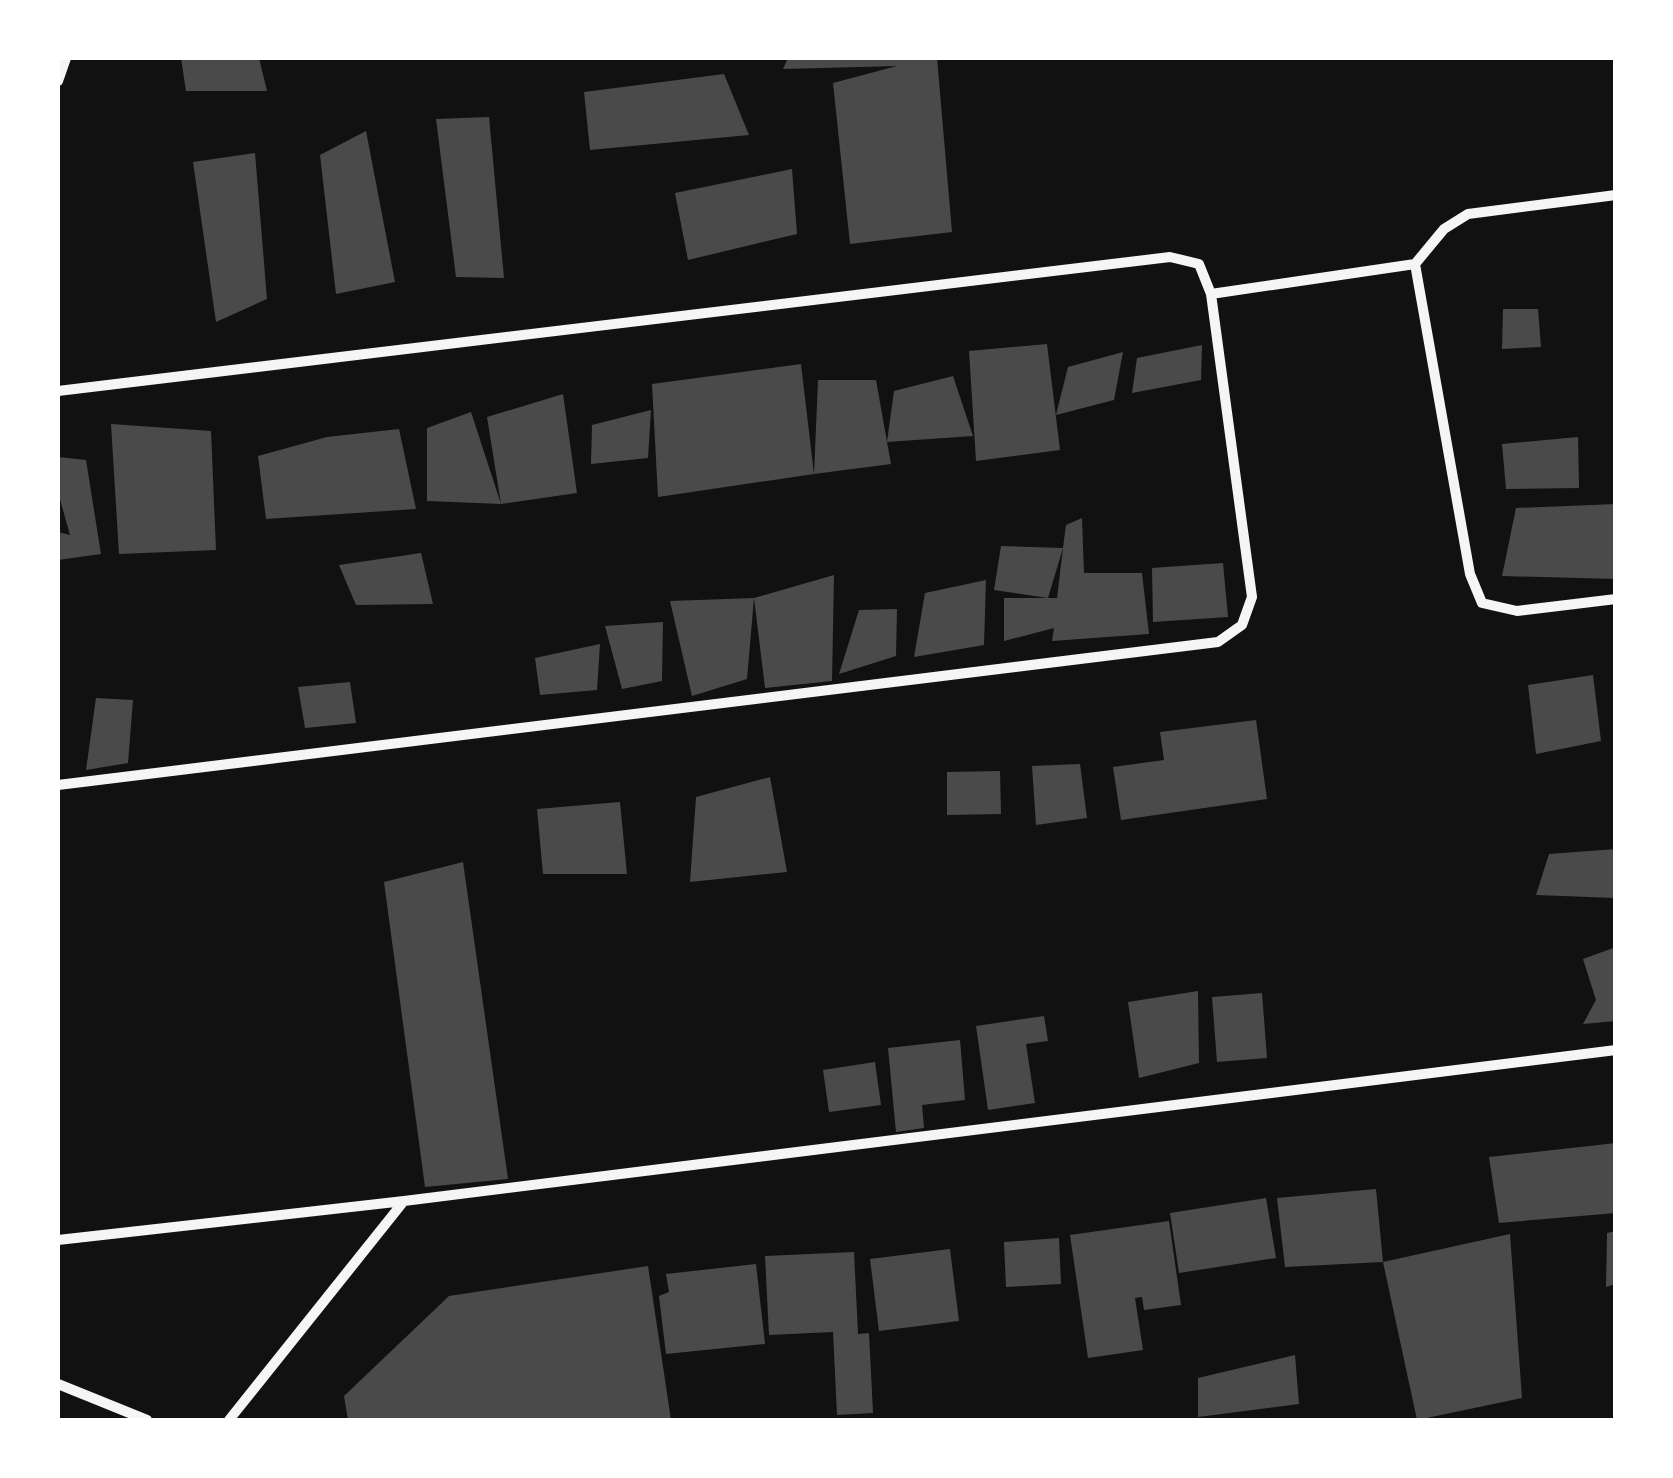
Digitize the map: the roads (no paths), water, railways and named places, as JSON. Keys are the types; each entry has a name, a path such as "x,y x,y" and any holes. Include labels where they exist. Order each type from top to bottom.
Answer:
{"street":[{"path":"58,81 66,58"},
{"path":"1211,294 1415,264 1444,229 1468,214 1616,195"},
{"path":"58,392 1170,256 1199,264 1211,294 1252,597 1242,625 1218,642 58,785"},
{"path":"1415,264 1470,574 1482,603 1517,611 1616,599"},
{"path":"58,1240 404,1201 1616,1050"},
{"path":"230,1420 404,1201"},
{"path":"58,1384 147,1420"}]}
